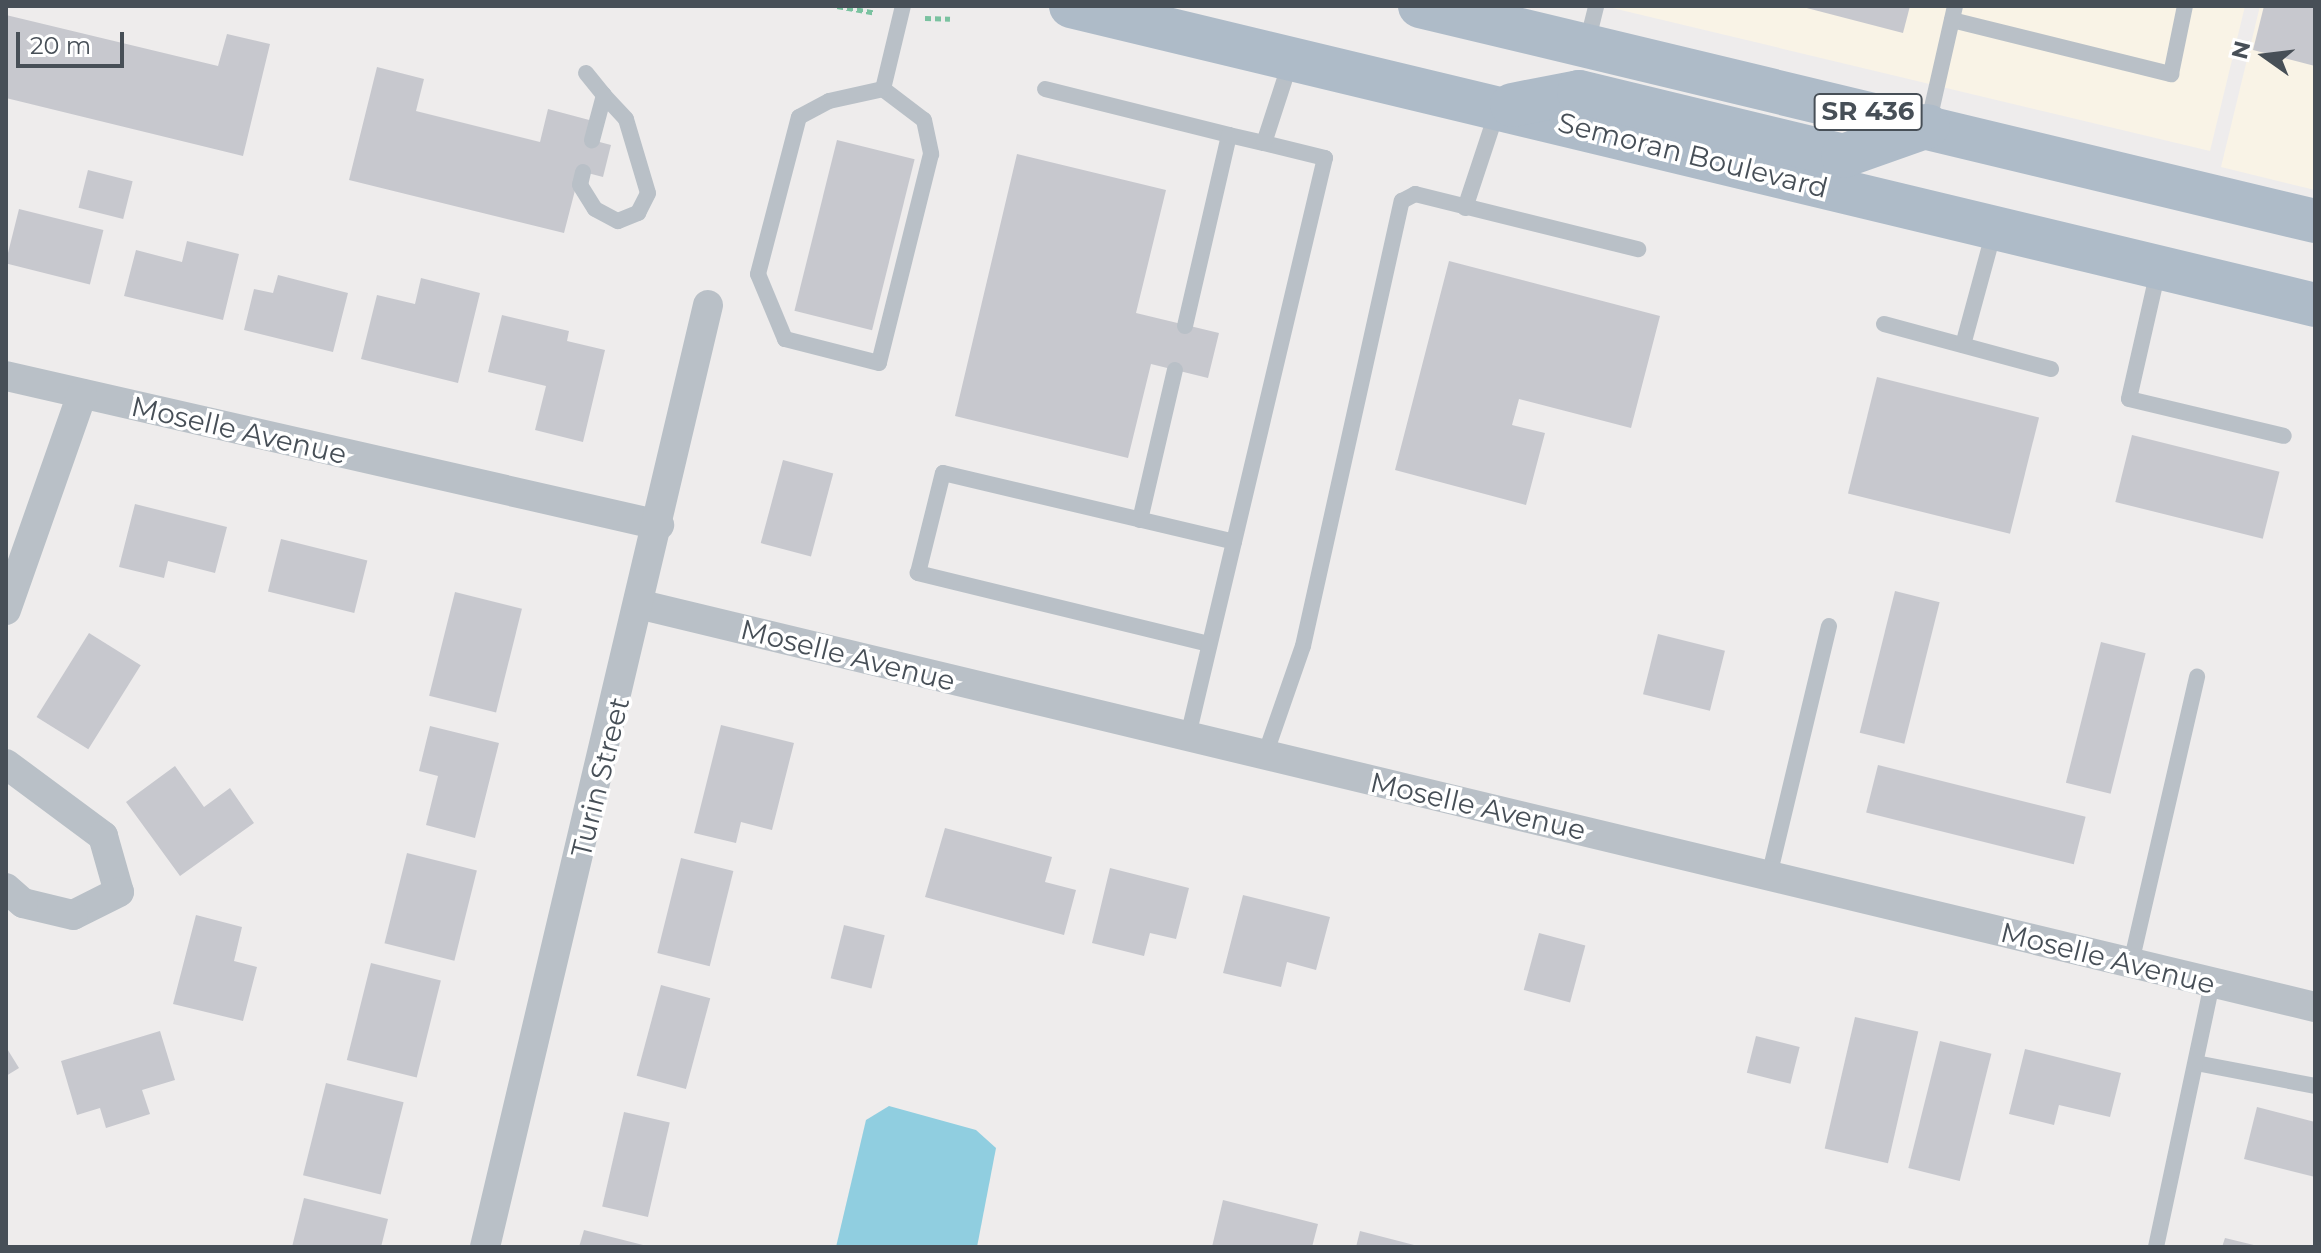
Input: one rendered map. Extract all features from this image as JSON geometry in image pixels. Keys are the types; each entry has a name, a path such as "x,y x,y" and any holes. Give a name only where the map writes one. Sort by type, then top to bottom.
{"main road":[{"name":"Semoran Boulevard","path":"1071,6 2315,305"},
{"name":"SR 436","path":"1420,6 1592,25 1928,126 2315,221"},
{"path":"1497,107 1579,92 1843,156 1928,126"}],"street":[{"name":"Turin Street","path":"485,1247 642,605 708,305"},
{"name":"Moselle Avenue","path":"6,376 659,525"},
{"path":"6,610 82,394"},
{"name":"Moselle Avenue","path":"642,605 2315,1007"},
{"path":"6,764 103,836 119,892 73,915 23,903 6,888"}],"lane":[{"path":"883,89 903,6"},
{"path":"1928,126 1954,13 2171,74 2185,6"},
{"path":"1264,143 1291,59"},
{"path":"583,172 580,185 595,209 618,221 638,213 648,193 626,119 586,73"},
{"path":"883,89 924,120 931,154 879,363 785,339 758,274 799,117 829,101 883,89"},
{"path":"1045,89 1325,158 1188,736"},
{"path":"592,140 604,95"},
{"path":"1465,208 1497,107"},
{"path":"1185,326 1229,135"},
{"path":"1265,755 1303,646 1402,201 1415,194 1638,249"},
{"path":"1963,345 1995,226"},
{"path":"2159,269 2129,399 2284,436"},
{"path":"1884,324 2051,369"},
{"path":"1140,520 1175,370"},
{"path":"1209,644 918,573 943,473 1234,542"},
{"path":"1769,876 1829,626"},
{"path":"2131,963 2197,676"},
{"path":"2156,1247 2212,983"},
{"path":"2196,1063 2315,1086"}],"shaded area":[{"path":"1604,6 2245,6 2210,151"},
{"path":"2260,6 2315,6 2315,190 2221,167"}],"water":[{"path":"889,1106 976,1130 996,1148 977,1247 836,1247 866,1120"}],"building":[{"path":"1799,6 1910,6 1903,33"},
{"path":"2264,6 2315,6 2315,66 2253,50"},
{"path":"6,15 218,66 227,34 270,44 243,156 6,98"},
{"path":"377,67 424,79 416,111 540,142 548,109 593,121 588,139 611,145 603,177 580,171 564,233 349,180"},
{"path":"837,140 915,159 872,330 794,311"},
{"path":"1017,154 1166,190 1136,313 1219,333 1208,378 1151,364 1128,458 955,416"},
{"path":"88,170 133,181 123,219 79,208"},
{"path":"19,209 103,230 90,284 6,263"},
{"path":"187,241 239,254 223,320 124,296 136,250 182,262"},
{"path":"1449,261 1660,316 1631,428 1519,399 1512,425 1545,433 1526,505 1395,470"},
{"path":"278,275 348,293 333,352 244,330 254,289 273,293"},
{"path":"421,278 480,293 458,383 361,359 377,295 415,304"},
{"path":"502,315 569,331 567,341 605,350 583,442 535,430 546,386 488,372"},
{"path":"1877,377 2039,417 2010,534 1848,493"},
{"path":"2132,435 2279,472 2263,539 2115,502"},
{"path":"783,460 833,473 811,557 761,543"},
{"path":"135,504 227,527 215,573 168,561 164,578 119,567"},
{"path":"281,539 367,561 354,613 268,591"},
{"path":"1895,591 1940,602 1904,744 1860,733"},
{"path":"455,592 522,609 496,713 429,696"},
{"path":"89,633 141,665 88,749 37,717"},
{"path":"1658,634 1725,651 1710,711 1643,694"},
{"path":"2101,642 2146,653 2111,794 2066,783"},
{"path":"721,725 794,743 772,830 741,822 736,843 694,833"},
{"path":"430,726 499,743 475,838 426,825 438,776 419,771"},
{"path":"1878,765 2086,817 2074,864 1866,813"},
{"path":"175,766 204,807 230,788 254,823 180,876 126,802"},
{"path":"945,828 1052,857 1045,882 1076,890 1064,935 925,897"},
{"path":"407,853 477,870 454,961 385,943"},
{"path":"681,858 733,871 710,966 657,953"},
{"path":"1110,868 1189,888 1176,939 1150,933 1144,956 1092,943"},
{"path":"1243,895 1330,917 1316,970 1287,962 1281,987 1223,973"},
{"path":"196,915 242,927 234,961 257,967 243,1021 173,1004"},
{"path":"844,925 885,935 871,989 831,978"},
{"path":"1539,933 1585,945 1570,1002 1524,990"},
{"path":"371,963 441,980 417,1077 347,1060"},
{"path":"661,985 710,998 686,1089 637,1076"},
{"path":"1855,1017 1918,1032 1888,1163 1825,1149"},
{"path":"160,1031 175,1080 142,1090 150,1114 106,1128 100,1108 77,1115 61,1061"},
{"path":"1756,1036 1800,1047 1790,1084 1747,1073"},
{"path":"1940,1041 1991,1054 1960,1181 1908,1168"},
{"path":"6,1047 19,1068 6,1076"},
{"path":"2025,1049 2121,1073 2110,1117 2059,1105 2054,1125 2009,1114"},
{"path":"326,1083 404,1102 381,1195 303,1175"},
{"path":"2257,1107 2315,1122 2315,1177 2244,1159"},
{"path":"624,1112 670,1123 648,1217 602,1207"},
{"path":"304,1198 388,1219 381,1247 292,1247"},
{"path":"1223,1200 1318,1224 1312,1247 1212,1247"},
{"path":"584,1230 647,1246 647,1247 579,1247"},
{"path":"1360,1231 1418,1246 1418,1247 1356,1247"},
{"path":"2225,1238 2258,1246 2258,1247 2222,1247"}]}
